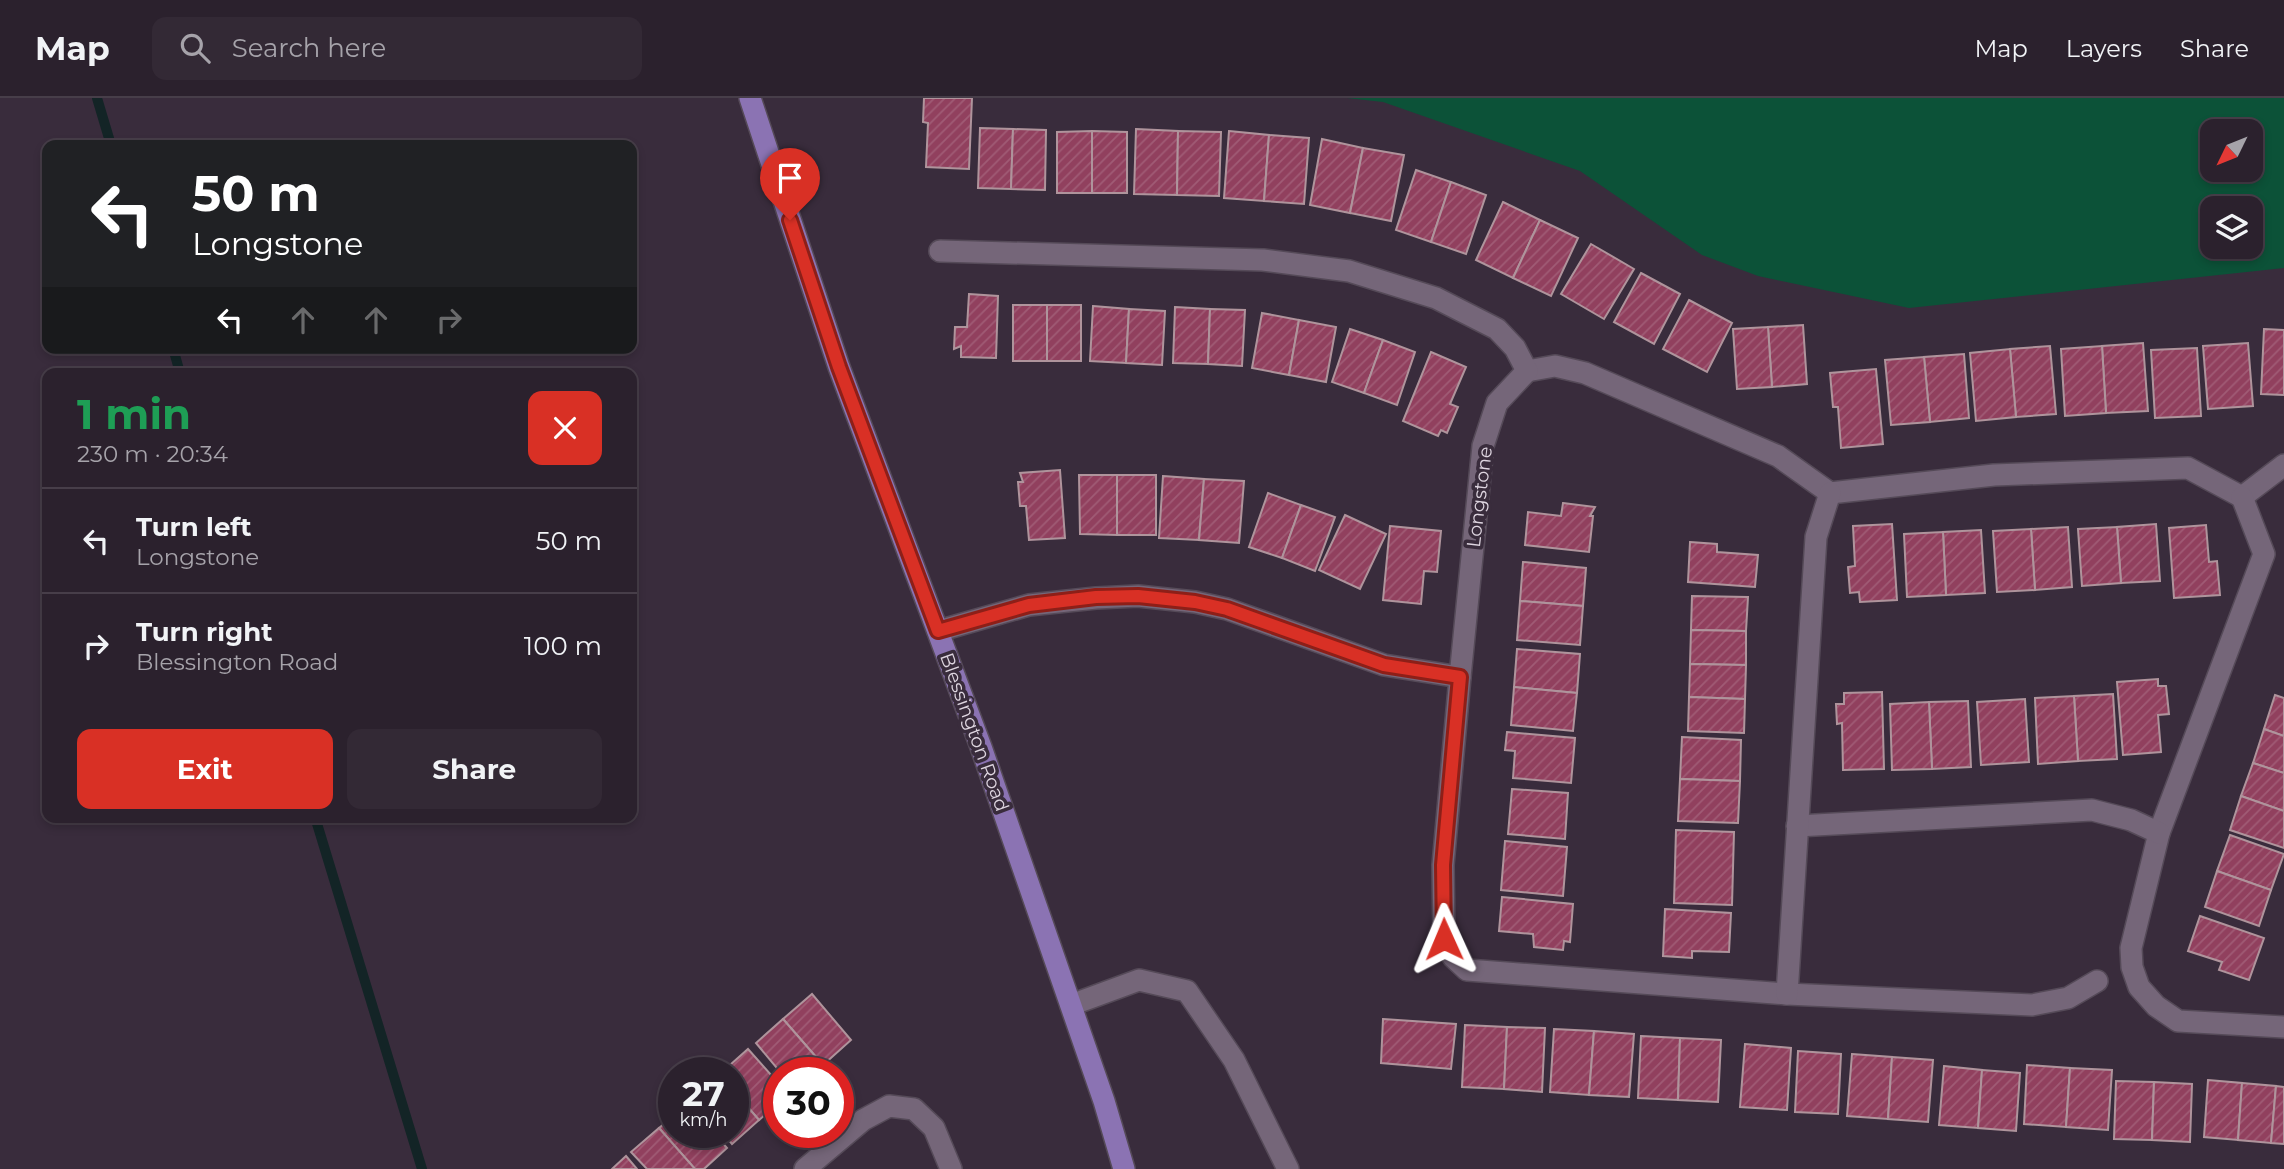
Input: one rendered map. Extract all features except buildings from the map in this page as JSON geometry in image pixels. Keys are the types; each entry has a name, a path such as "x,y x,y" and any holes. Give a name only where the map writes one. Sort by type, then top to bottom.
{"main road":[{"name":"Blessington Road","path":"750,98 839,367 981,747 1104,1101 1124,1169"}],"street":[{"path":"940,251 1264,260 1349,271 1436,298 1497,328 1515,348 1527,371 1555,366 1585,373 1779,456 1830,493 1993,475 2188,468 2242,497 2264,554 2159,833 2131,948 2132,967 2139,987 2156,1006 2178,1021 2284,1027"},
{"name":"Longstone","path":"1527,371 1497,403 1483,446 1443,865 1444,939 1453,957 1467,970 1787,994 2032,1005 2068,998 2097,981"},
{"path":"2242,497 2284,465"},
{"path":"1787,994 1816,537 1830,493"},
{"path":"938,631 1029,605 1096,597 1138,596 1195,602 1227,609 1384,665 1460,677"},
{"path":"1797,826 2092,810 2131,820 2159,833"},
{"path":"1071,1005 1139,980 1187,991 1234,1060 1288,1169"},
{"path":"805,1169 863,1120 889,1106 914,1109 934,1128 951,1169"}],"green space":[{"path":"1347,98 2284,98 2284,268 1909,308 1758,276 1702,255 1580,171 1383,102"}],"waterway":[{"path":"97,98 110,140"},
{"path":"175,354 179,368"},
{"path":"317,823 422,1169"}],"route":[{"path":"790,220 839,367 938,631 1029,605 1096,597 1138,596 1195,602 1227,609 1384,665 1460,677 1443,865 1444,939"}]}
